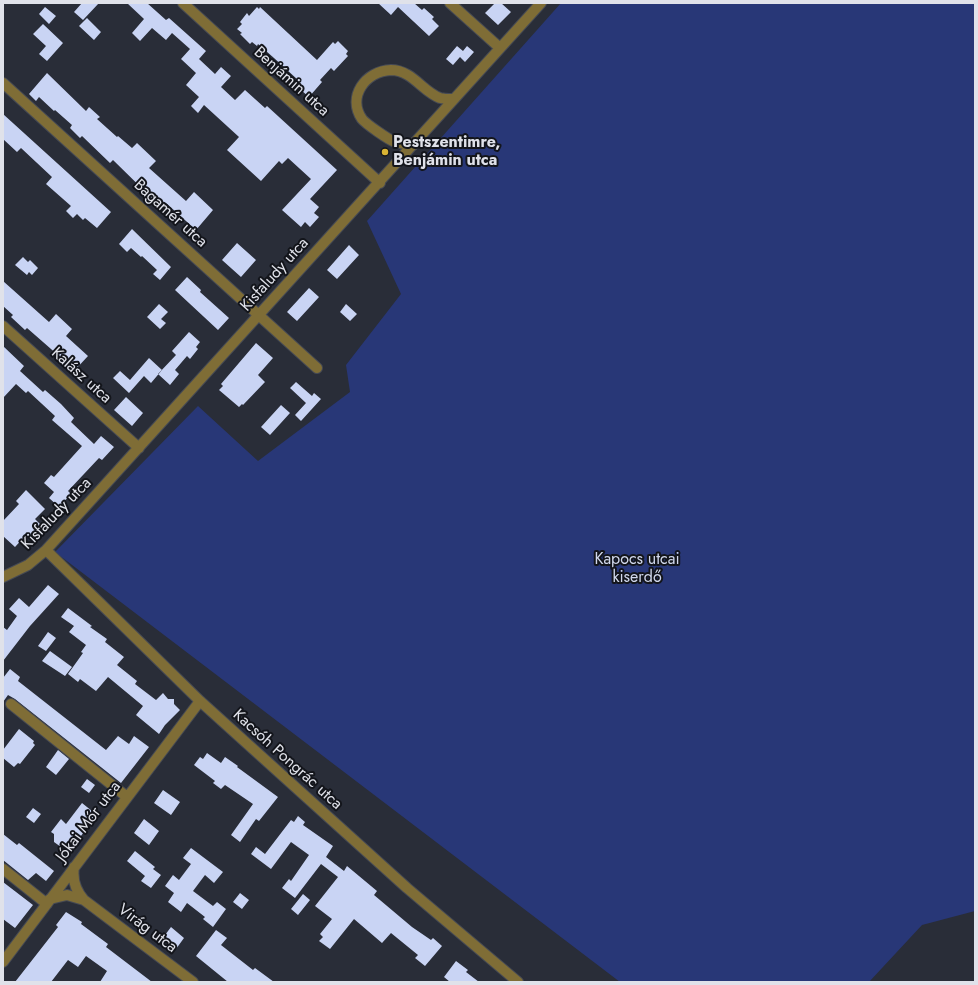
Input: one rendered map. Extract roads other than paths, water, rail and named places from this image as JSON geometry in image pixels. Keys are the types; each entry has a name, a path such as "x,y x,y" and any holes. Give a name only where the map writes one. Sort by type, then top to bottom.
{"street":[{"name":"Benjámin utca","path":"183,3 380,183"},
{"path":"450,3 500,48"},
{"name":"Kisfaludy utca","path":"3,577 28,565 46,550 380,183 453,99 541,3"},
{"path":"413,145 393,141 363,121 357,109 357,98 367,78 378,72 391,70 404,73 440,98 453,99"},
{"name":"Bagamér utca","path":"3,83 317,368"},
{"name":"Kalász utca","path":"3,326 139,448"},
{"name":"Kacsóh Pongrác utca","path":"46,550 200,701 407,888 518,982"},
{"name":"Jókai Mór utca","path":"3,962 200,701"},
{"path":"11,704 127,797"},
{"name":"Virág utca","path":"74,867 73,875 76,887 84,900"},
{"path":"3,869 49,901"},
{"name":"Virág utca","path":"49,901 67,895 84,900 193,982"}],"place":[{"name":"Pestszentimre, Benjámin utca","path":"385,152"}],"park label":[{"name":"Kapocs utcai kiserdő","path":"637,569"}]}
